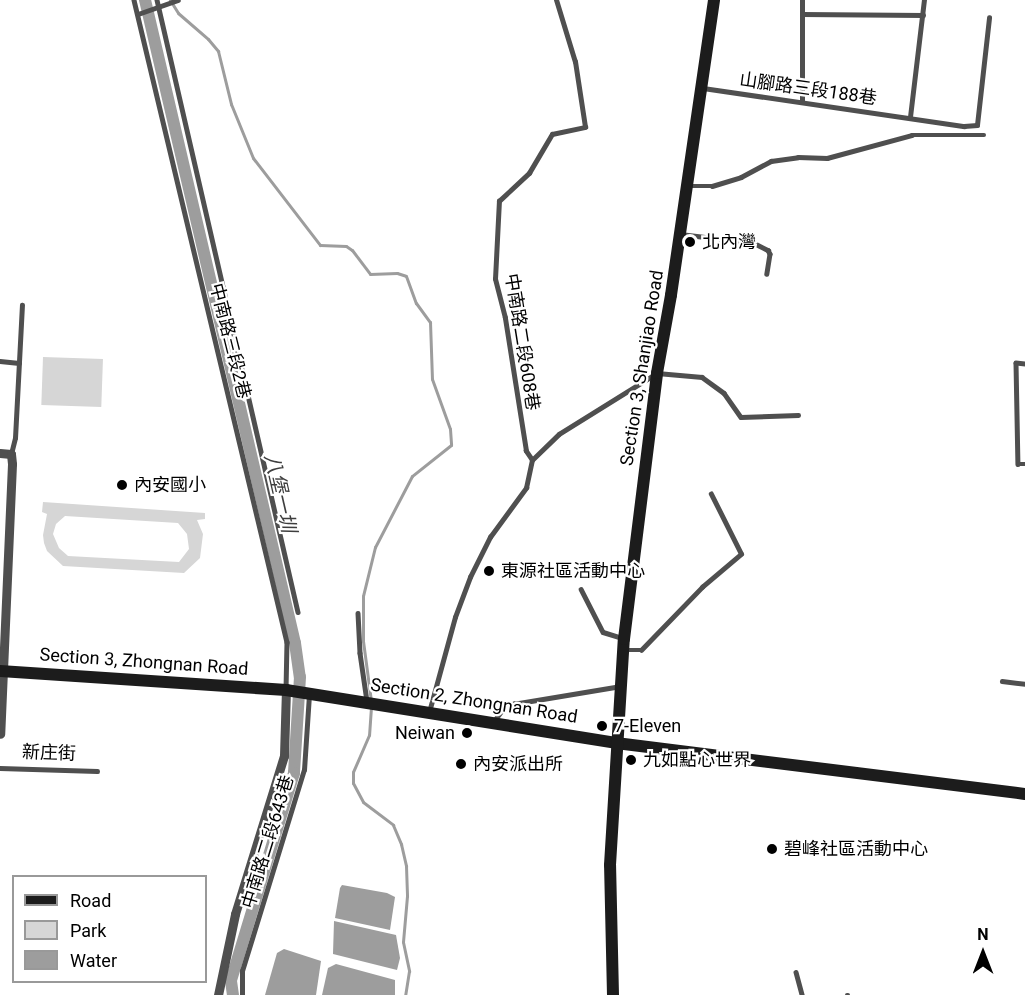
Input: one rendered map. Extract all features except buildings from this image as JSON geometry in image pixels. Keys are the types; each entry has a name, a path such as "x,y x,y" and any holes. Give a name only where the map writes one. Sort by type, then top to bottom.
{"main road":[{"name":"Section 3, Shanjiao Road","path":"613,995 610,865 624,644 657,373 681,234 714,0"},
{"name":"Section 3, Zhongnan Road","path":"1,671 286,690 309,694"},
{"name":"Section 2, Zhongnan Road","path":"309,694 367,701 616,743 1025,794"}],"street":[{"path":"0,453 10,454"},
{"name":"新庄街","path":"0,734 10,454"},
{"path":"218,994 235,914 284,756 286,690"}],"lane":[{"name":"中南路三段2巷","path":"134,0 287,642 286,690"},
{"path":"156,0 160,7 203,207 298,612"},
{"path":"138,14 178,0"},
{"name":"中南路二段608巷","path":"429,712 455,617 470,577 490,537 526,489 532,460 526,451 505,318 495,279 499,201 529,173 552,134 585,127 575,62 556,0"},
{"path":"802,0 802,102"},
{"path":"910,117 924,0"},
{"path":"802,14 923,15"},
{"name":"山腳路三段188巷","path":"703,88 964,126 977,125 989,18"},
{"path":"688,186 712,186 741,177 771,161 798,157 827,158 912,135 984,135"},
{"path":"681,234 754,243 768,250 770,254 767,274"},
{"path":"10,454 15,438 22,305"},
{"path":"0,361 19,363"},
{"path":"1025,364 1016,363 1018,464 1025,464"},
{"path":"532,460 559,434 657,373 702,377 724,393 741,417 798,415"},
{"path":"581,588 603,632 624,644 641,650 702,587 741,554 711,494"},
{"path":"358,613 360,653 367,701"},
{"path":"1002,681 1025,684"},
{"path":"493,722 502,710 513,704 621,686"},
{"name":"中南路二段643巷","path":"242,995 242,971 304,770 309,694"},
{"name":"新庄街","path":"0,768 97,771"},
{"path":"796,972 802,995"}],"green space":[{"path":"43,357 103,359 101,407 41,405"},
{"path":"43,502 205,513 205,519 197,520 203,534 200,558 184,573 63,566 47,551 43,535 47,514 42,512","holes":["65,516 178,523 187,534 189,549 179,562 68,556 59,548 53,534 56,524"]}],"water":[{"path":"342,885 387,893 395,897 390,930 335,918"},
{"path":"334,921 396,935 400,958 397,970 333,954"},
{"path":"284,949 321,961 316,995 265,995 277,953"},
{"path":"336,964 395,980 395,995 322,995 328,968"}],"waterway":[{"name":"八堡一圳","path":"145,0 295,643 300,677 294,773 231,981 233,995"},
{"path":"170,0 178,13 208,39 218,51 231,104 253,158 320,245 346,246 352,250 370,274 397,273 406,276 416,303 430,322 432,379 450,429 451,445 412,476 375,547 363,596 363,641 371,701"},
{"path":"371,707 369,735 353,772 353,783 363,802 393,825 401,844 406,866 407,896 403,942 409,971 405,995"}],"place":[{"name":"北內灣","path":"690,242"},
{"name":"內安國小","path":"122,485"},
{"name":"東源社區活動中心","path":"489,571"},
{"name":"7-Eleven","path":"602,726"},
{"name":"Neiwan","path":"467,733"},
{"name":"九如點心世界","path":"631,760"},
{"name":"內安派出所","path":"461,764"},
{"name":"碧峰社區活動中心","path":"772,849"}]}
